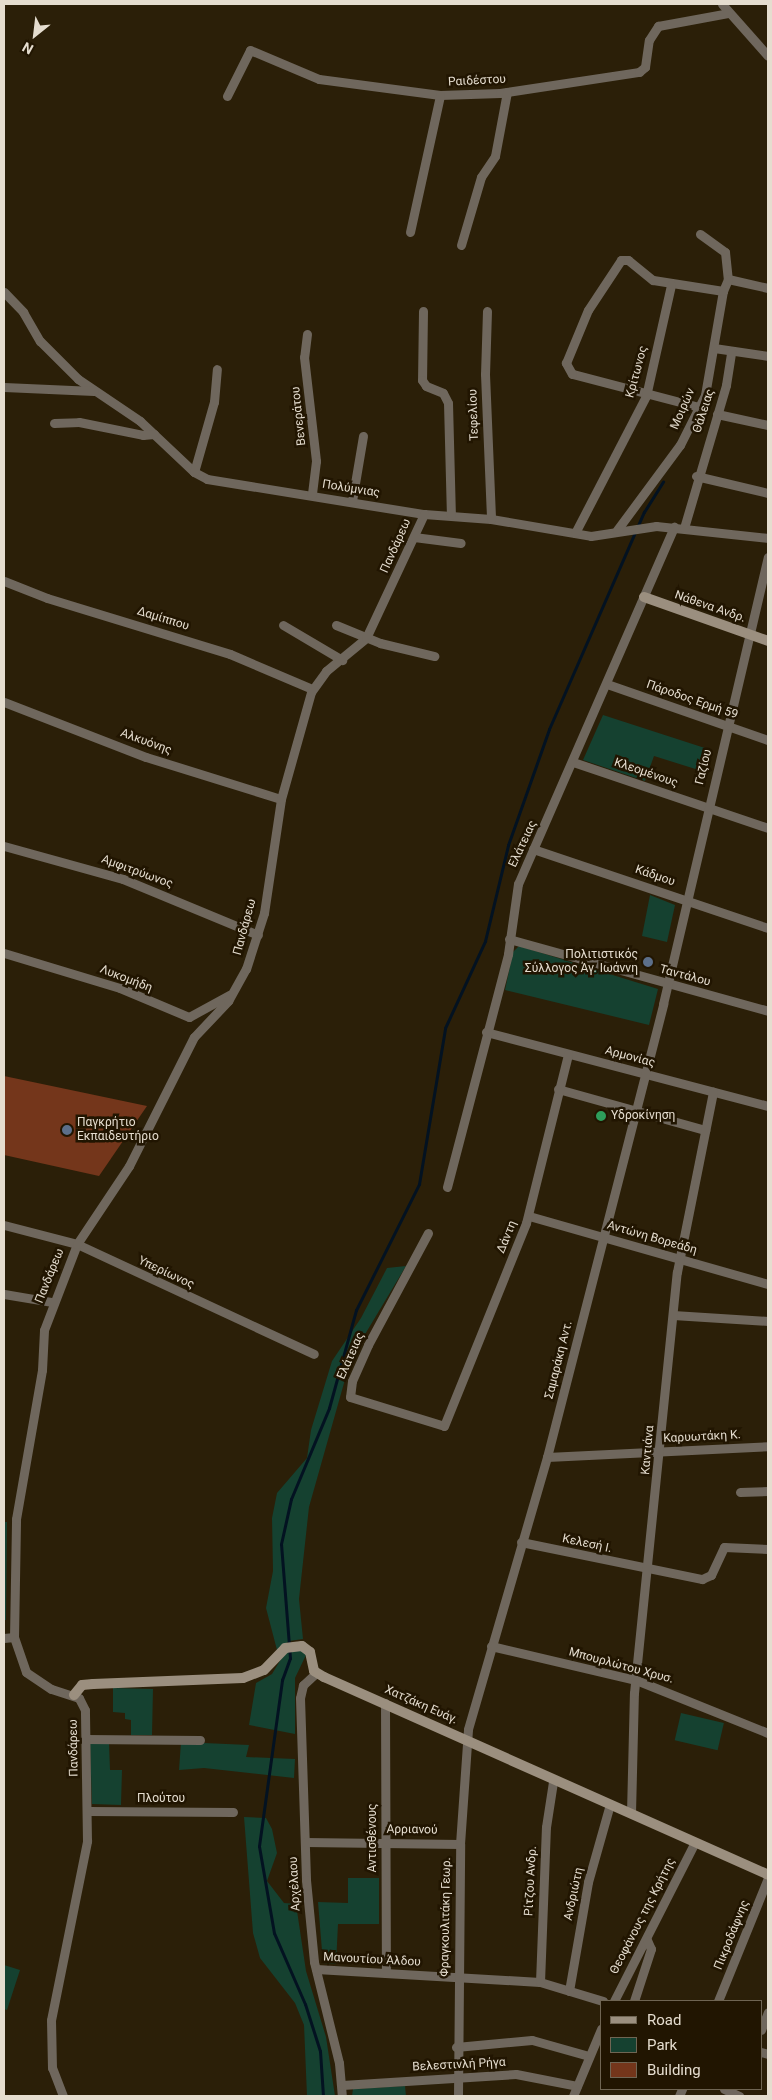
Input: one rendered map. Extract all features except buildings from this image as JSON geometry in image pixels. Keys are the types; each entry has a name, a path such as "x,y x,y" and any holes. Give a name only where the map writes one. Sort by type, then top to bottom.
{"street":[{"path":"722,4 768,56"},
{"name":"Ραιδέστου","path":"227,96 250,50 319,79 440,95 507,92 639,72 645,67 649,40 658,26 728,12"},
{"path":"461,245 481,177 495,156 507,92"},
{"path":"410,232 440,95"},
{"path":"700,234 725,252 728,279 768,288"},
{"path":"699,407 646,396 572,374 566,363 588,310 619,262 626,259 643,275 671,285 723,291"},
{"name":"Μοιρών","path":"617,530 670,461 699,407 714,348 723,291 728,279"},
{"name":"Κρίτωνος","path":"575,534 646,396 671,285"},
{"name":"Πολύμνιας","path":"4,292 23,312 40,341 94,390 154,434 194,472 212,480 424,514 491,518 575,534 595,536 617,530 674,527 768,538"},
{"path":"423,311 422,380 446,396 450,410 451,515"},
{"name":"Τεφελίου","path":"487,311 485,374 491,518"},
{"name":"Βενεράτου","path":"307,334 304,357 316,461 312,495"},
{"path":"714,348 768,356"},
{"name":"Θάλειας","path":"684,528 696,476 717,414 731,352"},
{"path":"194,472 214,402 217,369"},
{"path":"4,387 94,390"},
{"path":"717,414 768,425"},
{"path":"54,423 79,422 143,435 154,434"},
{"path":"352,501 363,436"},
{"path":"696,476 768,493"},
{"name":"Πανδάρεω","path":"63,2096 52,2068 52,2020 81,1883 88,1811 86,1710 74,1695 51,1689 26,1672 14,1637 16,1519 42,1370 44,1330 52,1302 77,1244 129,1166 194,1037 234,992 258,935 281,799 312,689 326,671 342,660 366,638 424,514"},
{"name":"Ελάτειας","path":"447,1187 509,939 516,891 674,527"},
{"path":"414,537 461,543"},
{"name":"Γαζίου","path":"666,984 747,634 768,557"},
{"name":"Δαμίππου","path":"4,581 47,598 230,654 312,689"},
{"name":"Νάθενα Ανδρ.","path":"644,597 768,642"},
{"path":"283,625 342,660"},
{"path":"336,625 366,638 434,656"},
{"name":"Πάροδος Ερμή 59","path":"607,684 768,740"},
{"name":"Αλκυόνης","path":"4,702 146,757 281,799"},
{"name":"Κλεομένους","path":"573,762 768,828"},
{"name":"Αμφιτρύωνος","path":"4,846 123,879 258,935"},
{"name":"Κάδμου","path":"534,849 768,928"},
{"name":"Ταντάλου","path":"509,939 768,1011"},
{"name":"Λυκομήδη","path":"4,953 120,988 189,1017 234,992"},
{"name":"Σαμαράκη Αντ.","path":"466,1739 491,1646 547,1457 636,1111 666,984"},
{"name":"Αρμονίας","path":"486,1032 768,1106"},
{"name":"Δάντη","path":"448,1423 529,1216 558,1089 568,1054"},
{"path":"558,1089 705,1130"},
{"name":"Καντιάνα","path":"631,1813 636,1680 649,1570 679,1259 714,1092"},
{"name":"Αντώνη Βορεάδη","path":"529,1216 768,1284"},
{"name":"Υπερίωνος","path":"4,1225 77,1244 314,1354"},
{"name":"Ελάτειας","path":"428,1233 365,1352 350,1397 444,1426 448,1423"},
{"path":"4,1294 52,1302"},
{"path":"673,1315 768,1321"},
{"name":"Καρυωτάκη Κ.","path":"547,1457 768,1446"},
{"path":"740,1492 768,1491"},
{"name":"Κελεσή Ι.","path":"521,1542 649,1570 705,1579 724,1547 768,1549"},
{"path":"4,1638 14,1637"},
{"path":"74,1695 82,1685 243,1678 264,1670 283,1650 293,1646 308,1650 316,1673"},
{"name":"Μπουρλώτου Χρυσ.","path":"491,1646 636,1680 768,1733"},
{"name":"Χατζάκη Ευάγ.","path":"316,1673 466,1739 554,1782 631,1813 768,1876"},
{"name":"Αρχέλαου","path":"316,1673 304,1685 300,1698 305,1842 316,1969 342,2085 342,2096"},
{"name":"Αντισθένους","path":"385,1703 386,1973"},
{"path":"86,1739 200,1740"},
{"name":"Φραγκουλιτάκη Γεωρ.","path":"458,2096 456,2047 460,1844 466,1739"},
{"name":"Ρίτζου Ανδρ.","path":"540,1982 546,1827 554,1782"},
{"name":"Ανδριώτη","path":"569,1991 588,1882 610,1804"},
{"name":"Πλούτου","path":"88,1811 233,1812"},
{"name":"Αρριανού","path":"305,1842 460,1844"},
{"name":"Θεοφάνους της Κρήτης","path":"615,2000 647,1940 695,1842"},
{"name":"Πικροδάφνης","path":"718,2000 768,1876"},
{"path":"634,2000 651,1949 647,1940"},
{"name":"Μανουτίου Άλδου","path":"316,1969 540,1982 600,2000"},
{"path":"762,2027 768,2012"},
{"path":"573,2096 600,2030"},
{"path":"456,2047 532,2040 588,2056"},
{"name":"Βελεστινλή Ρήγα","path":"342,2085 523,2075 577,2086"},
{"path":"726,2090 739,2096"}],"green space":[{"path":"603,715 711,750 705,772 654,756 645,781 583,760"},
{"path":"650,895 675,905 667,942 642,936"},
{"path":"519,946 658,989 649,1025 505,990 513,952"},
{"path":"406,1266 361,1341 346,1376 309,1507 299,1599 303,1639 289,1641 277,1650 266,1608 273,1571 272,1518 277,1493 307,1458 311,1430 332,1361 361,1318 387,1268"},
{"path":"4,1522 7,1522 6,1620 4,1620"},
{"path":"292,1649 299,1649 306,1655 295,1678 295,1734 249,1725 256,1683 272,1674 284,1654"},
{"path":"113,1688 153,1689 152,1735 131,1735 131,1720 125,1719 125,1713 113,1712"},
{"path":"681,1713 724,1723 718,1750 675,1740"},
{"path":"90,1742 109,1742 110,1770 122,1770 121,1805 92,1804"},
{"path":"181,1742 249,1745 246,1757 295,1759 294,1778 204,1768 179,1770"},
{"path":"244,1817 266,1818 272,1829 277,1853 267,1881 284,1903 296,1904 306,1971 326,2037 335,2096 307,2096 304,2025 295,2003 260,1958 253,1933"},
{"path":"348,1878 379,1878 379,1924 338,1924 336,1964 323,1963 318,1902 348,1903"},
{"path":"4,1965 20,1970 7,2010 4,2009"},
{"path":"405,2086 406,2096 352,2096 353,2089"}],"waterway":[{"path":"323,2096 320,2051 305,2004 274,1933 259,1846 282,1680 290,1658 281,1544 291,1499 329,1408 356,1310 419,1184 445,1028 485,941 508,845 549,729 644,512 663,481"}],"place":[{"name":"Πολιτιστικός Σύλλογος Άγ. Ιωάννη","path":"648,962"},
{"name":"Υδροκίνηση","path":"601,1116"},
{"name":"Παγκρήτιο Εκπαιδευτήριο","path":"67,1130"}]}
